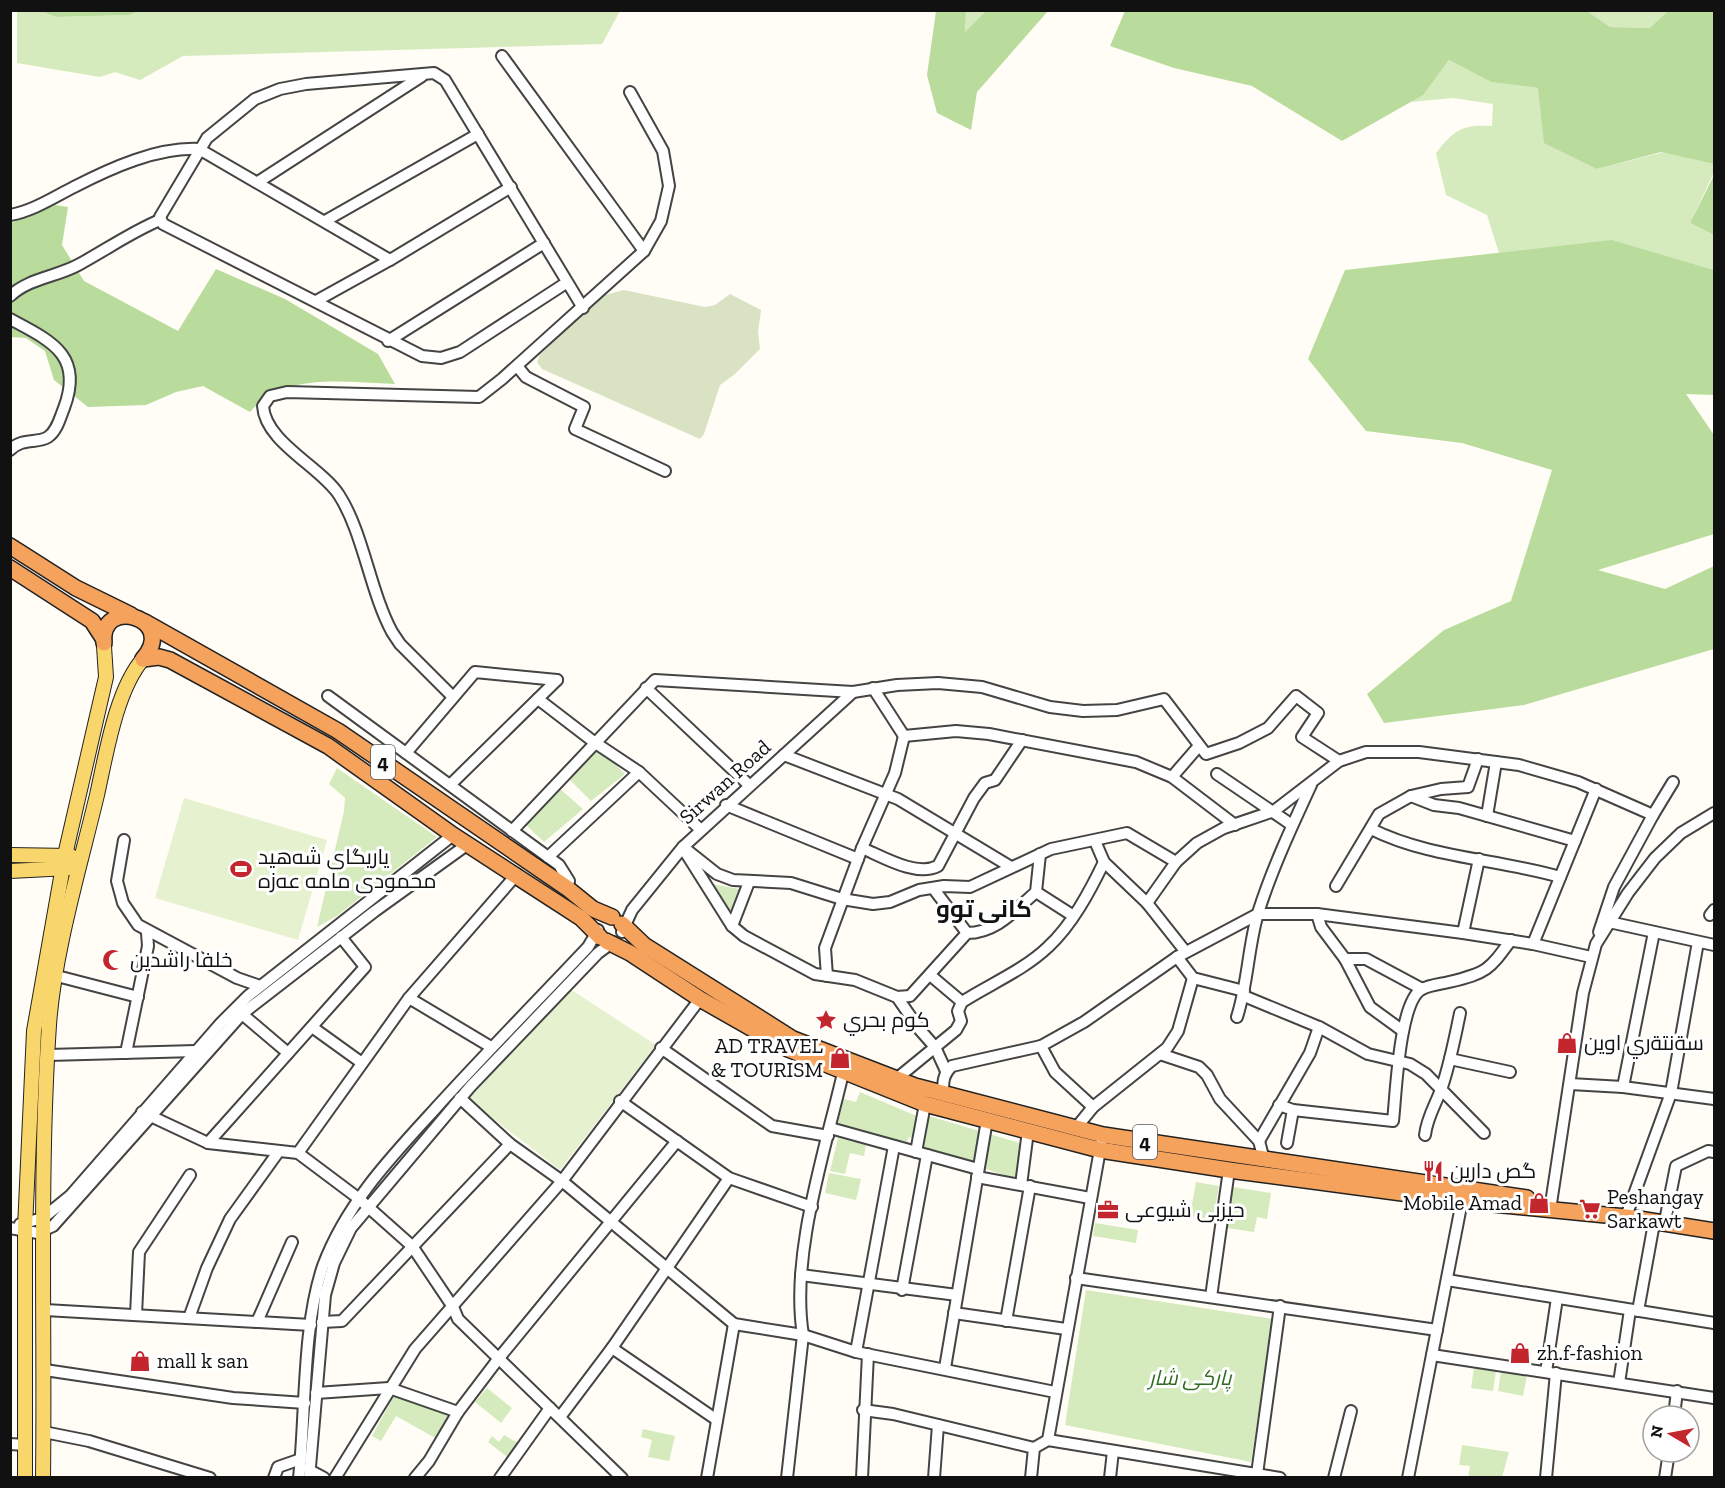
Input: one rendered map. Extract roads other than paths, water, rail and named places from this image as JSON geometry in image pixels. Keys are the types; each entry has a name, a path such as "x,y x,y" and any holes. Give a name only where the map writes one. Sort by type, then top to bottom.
{"highway":[{"path":"10,546 76,588 145,622 150,629 152,645 143,659"},
{"path":"10,568 92,621 104,642"},
{"path":"104,642 109,624 116,618 130,615"},
{"name":"4","path":"145,622 338,731 567,888 593,909 611,931 700,999 788,1049 843,1073 925,1104 1028,1131 1101,1142 1264,1160 1551,1206 1660,1219 1714,1222"},
{"name":"4","path":"143,659 159,657 170,660 328,746 453,835 517,874 589,923 644,945 794,1039 895,1080 1076,1128 1101,1142 1229,1170 1462,1201 1628,1211 1714,1231"}],"main road":[{"path":"25,1478 25,1227 34,1031 64,862 106,677 104,642"},
{"path":"43,1478 45,1310 43,1225 49,1024 81,862 113,728 132,674 143,659"},
{"path":"10,855 81,862"},
{"path":"10,871 64,862"}],"street":[{"path":"502,56 644,252"},
{"path":"567,283 454,355 428,358 388,341 316,301 164,224 160,220 160,214 199,149 243,106 280,89 306,84 425,74 438,75 446,80 583,308"},
{"path":"258,182 425,74"},
{"path":"453,697 400,644 392,632 339,495 277,435 265,416 263,406 270,396 287,392 479,397 517,366 644,252 661,221 669,186 663,151 630,93"},
{"path":"325,221 478,134"},
{"path":"10,215 26,211 98,174 125,164 186,148 199,149 390,260"},
{"path":"316,301 390,260 511,187"},
{"path":"10,296 35,280 77,266 113,242 160,220"},
{"path":"388,341 544,243"},
{"path":"10,319 56,346 69,364 69,395 57,427 48,438 17,444 10,450"},
{"path":"517,366 526,377 584,408 575,429 664,471"},
{"path":"406,753 475,672 557,680 450,786"},
{"path":"512,831 655,680 853,692 897,684 938,683 982,687 1050,707 1083,711 1117,710 1164,699 1198,747 1206,754 1239,743 1268,728 1296,696 1318,713 1302,737 1339,761"},
{"path":"646,688 749,785"},
{"path":"827,976 825,948 860,854 895,773 904,736 873,688"},
{"name":"Sirwan Road","path":"611,931 632,910 683,847 726,805 853,692"},
{"path":"328,696 559,865 567,875 567,888"},
{"path":"538,699 594,742 639,772 701,830"},
{"path":"904,736 956,731 1102,754 1144,765 1172,777 1235,825"},
{"path":"726,805 860,854 930,870 938,866 974,798 985,783 995,780 1022,740"},
{"path":"1172,777 1198,747"},
{"path":"1147,903 1176,862 1213,833 1274,811 1339,761 1378,751 1478,759 1554,774 1596,789 1653,815"},
{"path":"784,755 898,799 1011,867"},
{"path":"1336,885 1379,814 1411,796 1441,789 1468,787 1478,759"},
{"path":"1487,816 1496,762"},
{"path":"548,857 639,772"},
{"path":"1217,774 1292,825"},
{"path":"1236,1017 1244,993 1258,914 1292,825 1312,782"},
{"path":"1551,1206 1583,993 1591,957 1606,906 1653,815 1673,782"},
{"path":"1533,944 1596,789"},
{"path":"1411,796 1434,805 1459,808 1575,842"},
{"path":"1596,944 1641,875 1661,852 1681,833 1714,813"},
{"path":"1371,829 1395,841 1479,859 1520,865 1560,876"},
{"path":"683,847 717,874 749,882 791,883 842,899 873,904 890,902 933,888 970,887 1040,854 1127,833 1176,862"},
{"path":"10,1228 53,1226 77,1202 196,1051 220,1024 260,986 453,835"},
{"path":"124,840 117,881 123,903 138,925 147,933 260,986"},
{"path":"1076,1128 1093,1107 1160,1054 1178,1031 1193,978 1181,954 1147,903 1104,862 1095,840"},
{"path":"148,1114 242,1014 341,937 468,844"},
{"path":"683,847 703,884 732,926 744,936 815,974 855,980 897,997 910,996 966,933 984,933 1002,922 1036,892 1040,854"},
{"path":"1463,933 1479,859"},
{"path":"895,1080 956,1030 961,1021 958,1011 962,1002 1048,947 1072,915 1104,862"},
{"path":"298,1153 409,998 517,874"},
{"path":"732,926 749,882"},
{"path":"933,888 966,933"},
{"path":"1036,892 1072,915"},
{"path":"946,1071 952,1066 1041,1046 1084,1022 1181,954 1258,914 1317,914 1511,940 1591,957"},
{"path":"1317,914 1321,927 1344,959 1370,1007 1403,1031"},
{"path":"1609,922 1714,945"},
{"path":"324,1478 309,1474 316,1393 316,1323 313,1305 323,1267 339,1228 358,1198 491,1047 588,947 611,931"},
{"path":"299,1478 305,1403 316,1323 334,1263 351,1228 460,1098 611,931"},
{"path":"1623,1087 1654,932"},
{"path":"126,1053 148,946 147,933"},
{"path":"208,1143 365,967 341,937"},
{"path":"1279,1105 1293,1110 1393,1121 1403,1031 1413,998 1422,989 1490,969 1511,940"},
{"path":"1628,1211 1671,1093 1698,942"},
{"path":"1344,959 1366,959 1422,989"},
{"path":"930,975 962,1002"},
{"path":"57,976 138,997"},
{"path":"1193,978 1244,993 1368,1054 1401,1061 1426,1074 1484,1133"},
{"path":"897,997 935,1047 946,1071 943,1093"},
{"path":"409,998 491,1047"},
{"path":"335,1478 415,1349 562,1181 620,1101 700,999"},
{"path":"242,1014 288,1053"},
{"path":"1425,1135 1431,1107 1441,1090 1450,1059 1460,1014"},
{"path":"312,1027 362,1063"},
{"path":"1259,1141 1310,1053 1319,1028"},
{"path":"1041,1046 1055,1072 1093,1107"},
{"path":"661,1048 772,1126 829,1132 894,1146 978,1173 1090,1198"},
{"path":"48,1055 196,1051"},
{"path":"1160,1054 1199,1067 1207,1075 1220,1099 1259,1141 1264,1160"},
{"path":"1450,1059 1510,1072"},
{"path":"787,1478 804,1335 800,1316 801,1275 812,1207 843,1073"},
{"path":"1570,1084 1623,1087 1714,1099"},
{"path":"460,1098 510,1144 562,1181 734,1324 804,1335 862,1353 1055,1392"},
{"path":"620,1101 729,1178 812,1207"},
{"path":"916,1152 925,1104"},
{"path":"1287,1143 1293,1110"},
{"path":"148,1114 208,1143 298,1153 358,1198 412,1246 453,1307 458,1320 619,1476"},
{"path":"945,1368 987,1120"},
{"path":"1006,1321 1026,1185 1028,1131"},
{"path":"415,1478 429,1461 458,1412 499,1358 677,1141"},
{"path":"1048,1440 1101,1142"},
{"path":"45,1310 257,1322 342,1321 510,1144"},
{"path":"862,1478 862,1353 869,1282 894,1146"},
{"path":"189,1318 207,1268 230,1219 279,1151"},
{"path":"1619,1383 1634,1311 1676,1166 1708,1151 1714,1152"},
{"path":"902,1290 927,1155"},
{"path":"1211,1297 1229,1170"},
{"path":"136,1315 139,1252 190,1174"},
{"path":"560,1417 612,1348 729,1178"},
{"path":"1408,1478 1462,1201"},
{"path":"257,1322 292,1242"},
{"path":"801,1275 869,1282 902,1290 957,1295"},
{"path":"1076,1278 1437,1330"},
{"path":"1446,1280 1714,1323"},
{"path":"1546,1478 1557,1298"},
{"path":"1257,1474 1281,1306"},
{"path":"954,1313 1066,1329"},
{"path":"707,1478 734,1324"},
{"path":"612,1348 717,1420"},
{"path":"1432,1355 1714,1398"},
{"path":"45,1370 233,1398 305,1403"},
{"path":"316,1393 389,1388 458,1412"},
{"path":"1675,1404 1677,1391"},
{"path":"500,1478 550,1408"},
{"path":"863,1410 1035,1448 1048,1440 1239,1474 1280,1478"},
{"path":"1334,1478 1351,1411"},
{"path":"934,1478 938,1425"},
{"path":"44,1432 89,1441 210,1478"},
{"path":"10,1444 25,1445"},
{"path":"1031,1478 1035,1448"},
{"path":"1110,1478 1113,1451"},
{"path":"274,1478 278,1467 301,1459"}],"place":[{"name":"یاریگاى شه‌هید محمودى مامه‌ عه‌زه","path":"241,869"},
{"name":"خلفا راشدين","path":"113,960"},
{"name":"کوم بحري","path":"826,1020"},
{"name":"سةنتةري اوين","path":"1567,1043"},
{"name":"AD TRAVEL & TOURISM","path":"840,1058"},
{"name":"گص دارین","path":"1433,1171"},
{"name":"Mobile Amad","path":"1539,1203"},
{"name":"Peshangay Sarkawt","path":"1590,1209"},
{"name":"حیزبی شیوعی","path":"1108,1210"},
{"name":"zh.f-fashion","path":"1520,1353"},
{"name":"mall k san","path":"140,1361"}],"district":[{"name":"کانی توو","path":"984,909"}],"park label":[{"name":"پاركى شار","path":"1190,1378"}]}
